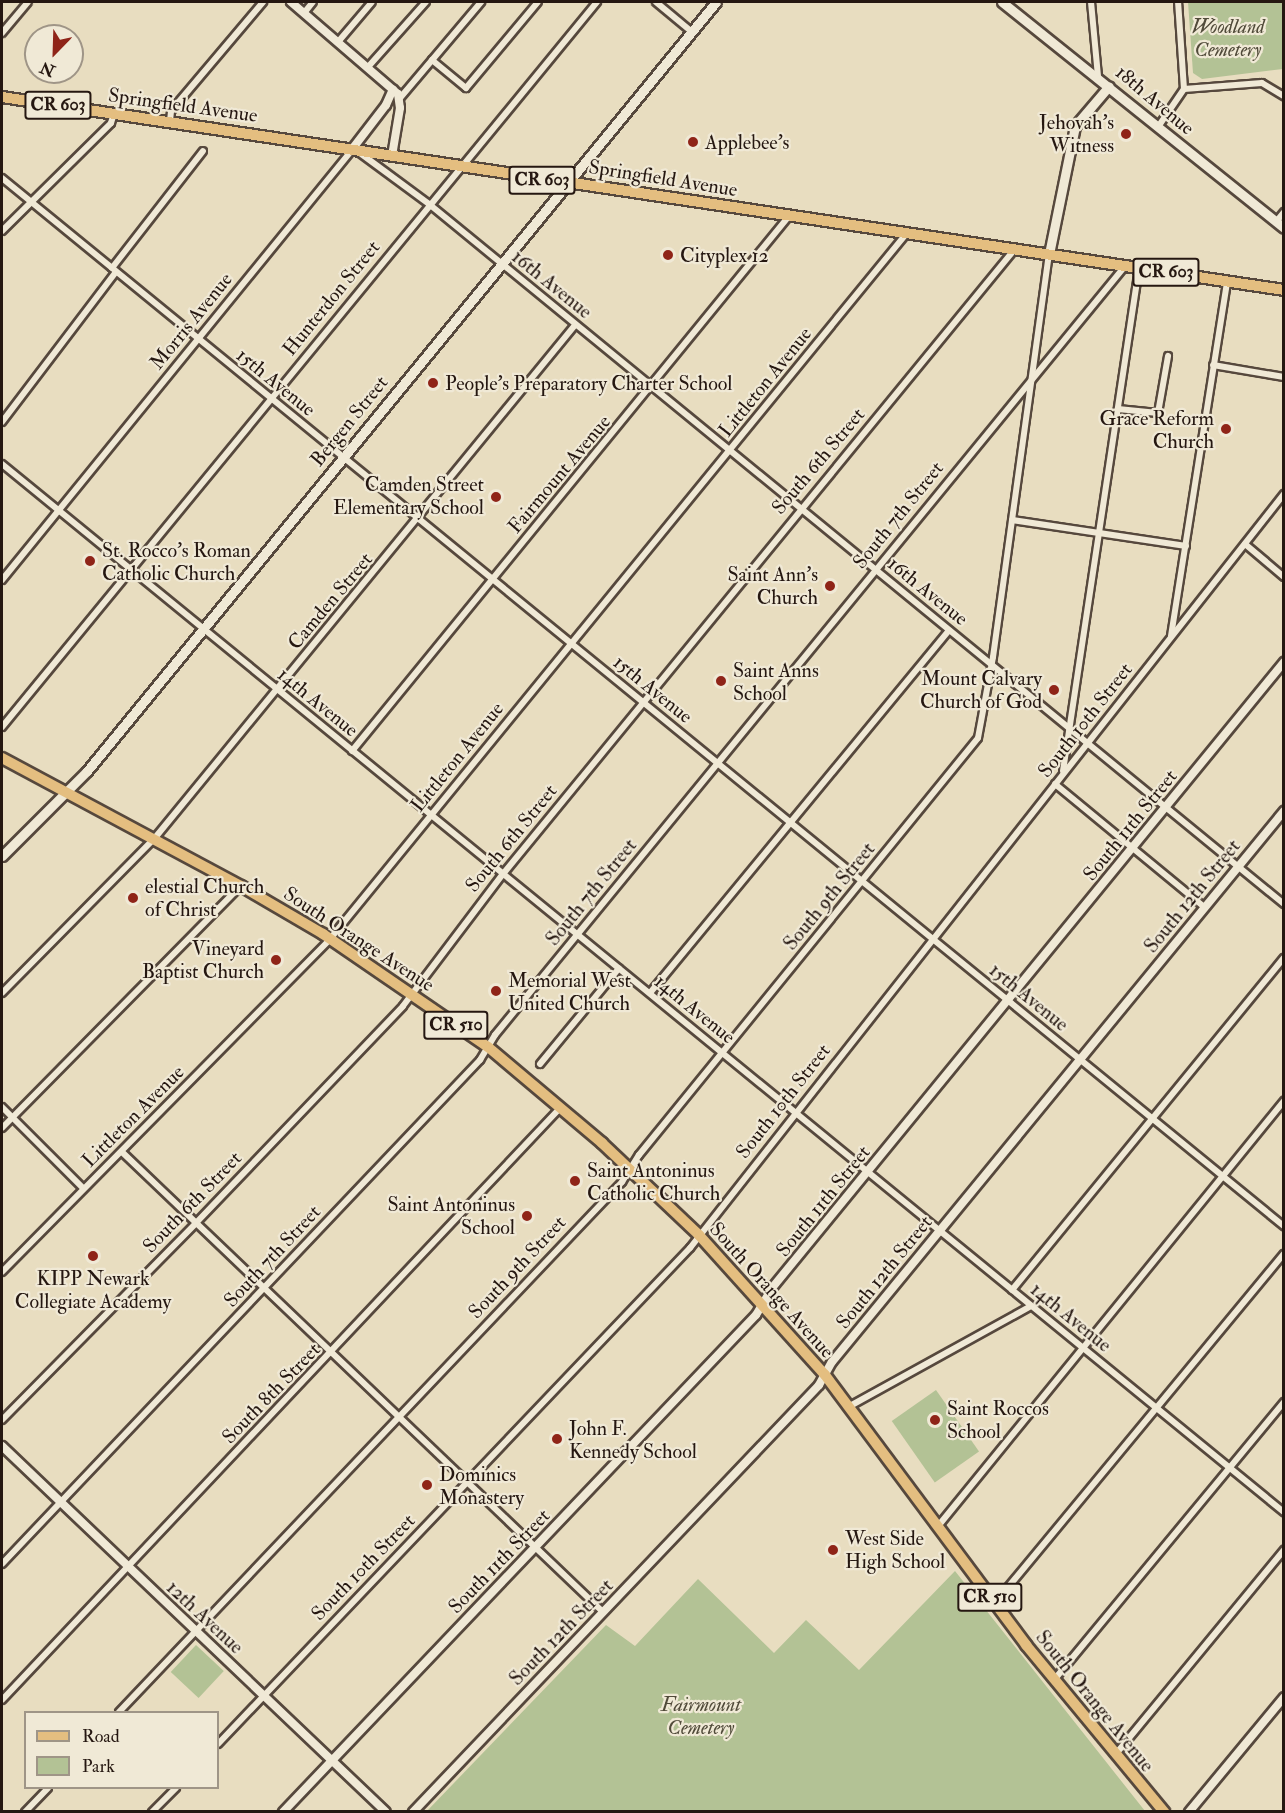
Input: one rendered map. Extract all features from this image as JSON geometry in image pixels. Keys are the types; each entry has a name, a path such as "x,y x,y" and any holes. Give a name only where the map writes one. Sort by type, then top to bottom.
{"main road":[{"name":"Bergen Street","path":"2,856 66,793 204,630 716,2"},
{"name":"18th Avenue","path":"1006,3 1280,225"},
{"path":"1049,254 1075,126 1109,86"},
{"name":"Springfield Avenue","path":"2,97 353,148 392,156 1284,290"},
{"name":"South Orange Avenue","path":"2,758 241,886 330,939 488,1047 562,1107 631,1169 764,1303 825,1375 1054,1680 1114,1755 1164,1812"}],"street":[{"path":"2,33 28,2"},
{"path":"170,121 171,111 263,2"},
{"path":"291,2 393,89 400,98"},
{"path":"304,12 314,2"},
{"path":"338,42 372,2"},
{"path":"368,68 426,2"},
{"path":"392,156 400,98 482,2"},
{"path":"432,60 466,88 538,2"},
{"name":"Hunterdon Street","path":"2,727 460,166 597,2"},
{"path":"656,2 692,32"},
{"path":"1091,2 1098,76"},
{"path":"1158,127 1184,89 1178,2"},
{"path":"1184,89 1262,83 1284,96"},
{"name":"Morris Avenue","path":"2,580 353,148 386,105 393,89"},
{"path":"2,231 111,123 114,113"},
{"name":"16th Avenue","path":"353,148 429,204 1284,904"},
{"path":"2,422 203,151"},
{"name":"15th Avenue","path":"2,178 1284,1226"},
{"path":"1280,225 1284,212"},
{"name":"Fairmount Avenue","path":"352,751 652,387 789,216"},
{"name":"Littleton Avenue","path":"2,1272 330,939 906,234"},
{"name":"South 6th Street","path":"2,1420 195,1224 412,993 503,874 800,508 1015,249"},
{"name":"South 9th Street","path":"121,1711 400,1418 631,1169 722,1052 978,738 991,665 1049,254"},
{"name":"South 7th Street","path":"2,1564 480,1060 578,934 1125,266"},
{"path":"1062,775 1071,730 1139,268"},
{"path":"1171,637 1227,281"},
{"name":"Camden Street","path":"2,993 154,839 419,520 575,325"},
{"path":"1118,409 1158,413 1168,356"},
{"path":"1213,365 1284,377"},
{"name":"14th Avenue","path":"2,464 1284,1512"},
{"name":"South 10th Street","path":"219,1743 699,1235 1284,494"},
{"path":"1012,520 1186,546"},
{"path":"1245,544 1284,577"},
{"path":"650,993 949,630"},
{"name":"South 11th Street","path":"283,1812 764,1303 1284,662"},
{"path":"1055,784 1204,907"},
{"name":"South 12th Street","path":"413,1812 825,1375 939,1230 1284,811"},
{"path":"2,1128 241,886"},
{"path":"1012,1290 1284,958"},
{"path":"540,1064 619,968"},
{"path":"939,1525 1085,1350 1221,1175 1284,1101"},
{"path":"2,1107 83,1188"},
{"name":"South 8th Street","path":"2,1700 562,1107"},
{"path":"122,1152 603,1612"},
{"path":"995,1603 1284,1254"},
{"path":"850,1406 1031,1306"},
{"path":"1054,1680 1284,1402"},
{"name":"12th Avenue","path":"2,1446 386,1812"},
{"path":"1114,1755 1284,1550"},
{"path":"1189,1812 1284,1697"},
{"path":"25,1812 47,1789"},
{"path":"153,1812 175,1789"}],"green space":[{"name":"Woodland Cemetery","path":"1188,2 1283,2 1283,69 1202,79 1193,73"},
{"path":"936,1390 979,1451 935,1482 892,1421"},
{"name":"Fairmount Cemetery","path":"955,1571 1145,1811 427,1811 606,1625 635,1646 698,1579 774,1653 806,1620 859,1670"},
{"path":"196,1645 224,1671 199,1698 171,1672"}],"place":[{"name":"Jehovah's Witness","path":"1126,134"},
{"name":"Applebee's","path":"693,142"},
{"name":"Cityplex 12","path":"668,255"},
{"name":"People's Preparatory Charter School","path":"433,383"},
{"name":"Grace Reform Church","path":"1226,429"},
{"name":"Camden Street Elementary School","path":"496,497"},
{"name":"St. Rocco's Roman Catholic Church","path":"90,561"},
{"name":"Saint Ann's Church","path":"830,586"},
{"name":"Saint Anns School","path":"721,681"},
{"name":"Mount Calvary Church of God","path":"1054,690"},
{"name":"elestial Church of Christ","path":"133,898"},
{"name":"Vineyard Baptist Church","path":"276,960"},
{"name":"Memorial West United Church","path":"496,991"},
{"name":"Saint Antoninus Catholic Church","path":"575,1181"},
{"name":"Saint Antoninus School","path":"527,1216"},
{"name":"KIPP Newark Collegiate Academy","path":"93,1256"},
{"name":"Saint Roccos School","path":"935,1420"},
{"name":"John F. Kennedy School","path":"557,1439"},
{"name":"Dominics Monastery","path":"427,1485"},
{"name":"West Side High School","path":"833,1550"}]}
